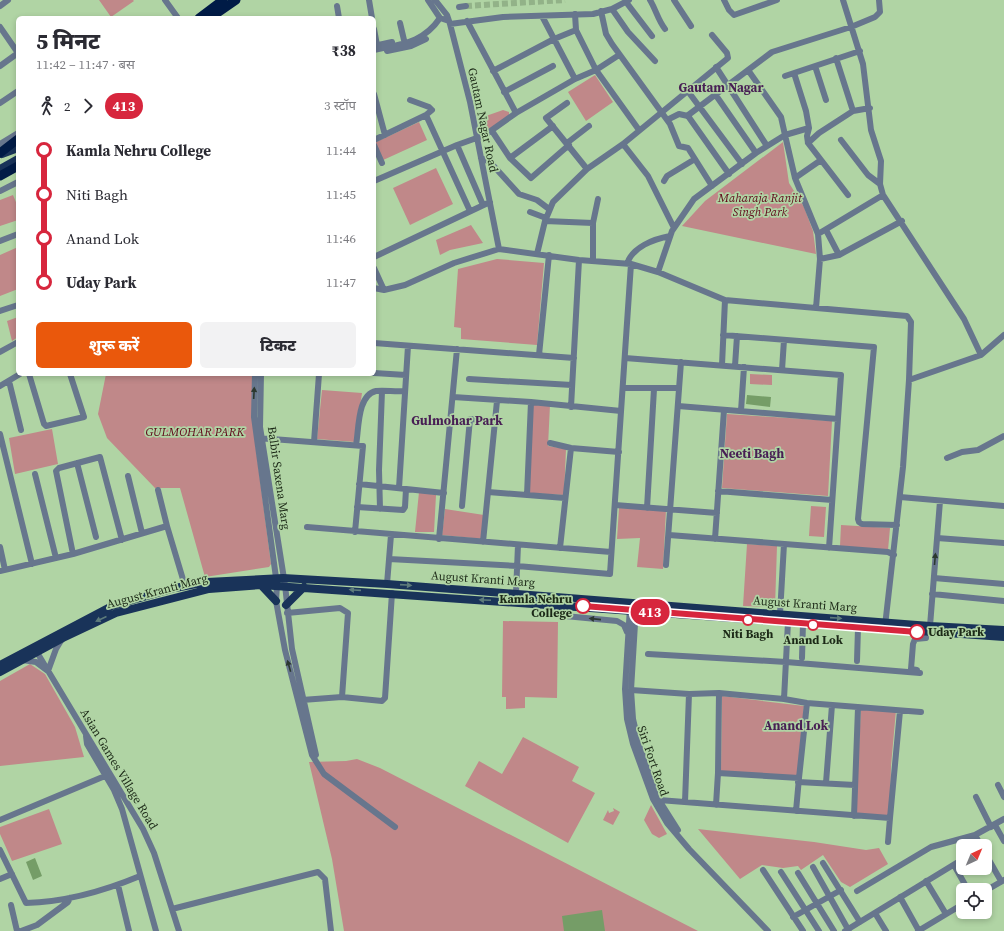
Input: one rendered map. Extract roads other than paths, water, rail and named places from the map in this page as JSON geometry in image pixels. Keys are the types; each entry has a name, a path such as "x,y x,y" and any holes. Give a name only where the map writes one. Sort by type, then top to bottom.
{"highway":[{"path":"202,16 223,0"},
{"path":"213,16 236,0"},
{"path":"0,153 16,141"},
{"path":"0,176 16,167"}],"main road":[{"path":"0,156 16,149"},
{"path":"0,169 16,160"},
{"name":"August Kranti Marg","path":"0,665 63,638 99,620 128,609 209,589 280,581 304,587 546,604 780,614 885,625 926,633 1004,637"},
{"name":"August Kranti Marg","path":"0,672 22,660 35,649 112,606 185,586 206,582 280,581 387,584 516,594 804,624 858,628 885,625 915,638 926,633 1004,630"},
{"path":"261,584 276,601"},
{"path":"287,609 304,587"}],"street":[{"path":"0,6 8,0"},
{"path":"164,0 176,16"},
{"path":"369,0 372,16"},
{"path":"428,0 437,18 450,23 503,17 601,12 612,9 627,1 652,36"},
{"name":"Gautam Nagar Road","path":"435,0 450,23 477,138 499,249"},
{"path":"650,0 658,12 659,20 665,29"},
{"path":"674,0 691,26"},
{"path":"724,0 729,10 734,15 778,0"},
{"path":"843,0 863,64 870,108 871,130 881,161 880,184 884,195 964,318 981,354"},
{"path":"687,116 772,52 851,27 875,17 880,12 879,0"},
{"path":"337,6 339,16"},
{"path":"612,9 628,32 655,60"},
{"path":"601,12 606,34 619,55 667,120 679,146 688,148 712,186"},
{"path":"575,14 576,30 596,70 639,130"},
{"path":"542,16 575,79"},
{"path":"376,47 404,40 423,32 437,18"},
{"path":"376,47 413,41 425,35 437,18"},
{"path":"376,54 418,44 432,32 437,18"},
{"path":"467,21 516,113"},
{"path":"400,22 404,40"},
{"path":"0,27 16,50"},
{"path":"493,71 554,39 576,30"},
{"path":"537,254 545,220 553,202 587,169 623,144 728,56 712,35"},
{"path":"785,76 860,51"},
{"path":"0,66 16,54"},
{"path":"376,179 492,131 516,113 575,79 596,70 619,55"},
{"path":"836,58 853,111"},
{"path":"504,92 553,66"},
{"path":"815,66 826,100"},
{"path":"716,67 767,146"},
{"path":"748,70 782,117 795,178 818,234 820,259 816,308"},
{"path":"794,73 806,111 809,128 807,136 808,143 848,195"},
{"path":"686,90 742,164"},
{"path":"0,103 16,92"},
{"path":"715,94 756,153"},
{"path":"376,139 426,115 431,111 431,108 410,100"},
{"path":"567,103 546,118 587,169"},
{"path":"808,143 819,133 853,111 870,108"},
{"path":"667,120 677,114 687,116 729,174"},
{"path":"426,115 470,211"},
{"path":"377,116 385,135"},
{"path":"510,158 553,126"},
{"path":"492,131 510,158 531,178 590,126"},
{"path":"658,272 674,228 694,200 767,146 785,135 809,128"},
{"path":"0,144 16,134"},
{"path":"841,140 868,175 880,184"},
{"path":"623,144 648,176 674,228"},
{"path":"457,145 483,205"},
{"path":"376,150 382,163"},
{"path":"481,158 490,162 519,194 537,200 549,209"},
{"path":"664,181 667,176 695,159"},
{"path":"795,178 821,160"},
{"path":"0,191 16,183"},
{"path":"818,234 884,195"},
{"path":"593,261 593,223 598,199"},
{"path":"376,256 490,202"},
{"path":"530,212 545,220 593,223"},
{"path":"820,259 839,255 902,221"},
{"path":"826,230 839,255"},
{"path":"0,241 16,235"},
{"path":"389,559 517,566 610,574 625,358 628,258 638,248 670,236"},
{"path":"376,288 384,290 405,285 454,263 499,249 579,260 629,264 658,272 725,300 907,316 911,322 909,380 900,497 885,625"},
{"path":"539,355 549,256"},
{"path":"571,407 579,260"},
{"path":"376,272 384,290"},
{"path":"722,365 725,300"},
{"path":"0,311 16,306"},
{"path":"724,335 874,346 858,519 862,524 897,525"},
{"path":"909,380 981,354 1004,335"},
{"path":"734,366 737,336"},
{"path":"782,370 784,340"},
{"path":"0,352 16,343"},
{"path":"376,343 574,358"},
{"path":"357,507 404,510 402,488 408,346"},
{"path":"439,539 457,349"},
{"path":"625,358 841,375 829,548"},
{"path":"666,565 681,362"},
{"path":"741,411 744,367"},
{"path":"376,373 406,375"},
{"path":"0,386 16,376"},
{"path":"30,376 44,424 46,426 84,417 71,376"},
{"name":"Balbir Saxena Marg","path":"255,376 253,409 259,438 280,581"},
{"name":"Balbir Saxena Marg","path":"259,438 261,376"},
{"path":"314,442 319,376"},
{"path":"469,379 572,385"},
{"path":"9,380 21,430"},
{"path":"623,388 679,388"},
{"path":"647,508 654,389"},
{"path":"356,444 364,400 369,395 376,392 405,392"},
{"path":"380,509 379,470 382,392"},
{"path":"453,397 531,402 621,411"},
{"path":"483,542 497,401"},
{"path":"527,495 531,402"},
{"path":"678,406 838,419"},
{"path":"715,539 724,410"},
{"path":"462,506 470,420 495,421"},
{"path":"0,434 32,564"},
{"path":"947,458 962,452 978,450 1004,436"},
{"path":"259,438 356,444 363,448 354,532"},
{"path":"550,443 571,448 619,452"},
{"path":"560,548 571,448"},
{"path":"73,554 56,471 59,468 100,457 122,540"},
{"path":"77,463 96,537"},
{"path":"35,474 56,558"},
{"path":"128,476 142,533"},
{"path":"359,484 444,493"},
{"path":"158,490 185,586"},
{"path":"718,491 832,500"},
{"path":"488,492 565,498"},
{"path":"900,497 1004,506"},
{"path":"926,633 934,578 940,501"},
{"path":"615,506 717,513"},
{"path":"0,547 2,570 73,554 167,526"},
{"path":"307,527 611,552"},
{"path":"387,584 391,535"},
{"path":"669,535 888,552 894,555"},
{"path":"937,538 1004,543"},
{"path":"780,614 784,544"},
{"path":"516,594 518,545"},
{"path":"934,578 1004,584"},
{"path":"280,581 276,601 285,650 302,700"},
{"path":"280,581 287,609 292,649 312,755 324,774 395,827"},
{"path":"302,700 342,697 382,701 385,698 392,593"},
{"path":"932,594 1004,601"},
{"path":"546,604 565,616 617,621 624,625 628,633"},
{"name":"Siri Fort Road","path":"633,607 628,633 625,689 627,718 633,744 653,799 668,824 689,849 768,931"},
{"name":"Siri Fort Road","path":"633,607 631,690 633,719 639,745 659,800 674,824 695,850 773,931"},
{"path":"287,609 340,608 348,613 342,697"},
{"path":"784,699 788,622"},
{"path":"802,658 804,624"},
{"path":"857,661 858,628"},
{"path":"22,660 36,662 48,671 56,649 63,638"},
{"path":"648,654 920,672 911,669 913,644 915,638"},
{"name":"Asian Games Village Road","path":"35,649 143,829 154,853 179,931"},
{"path":"631,690 689,694 720,693 784,699 807,704 921,712"},
{"path":"716,805 720,693"},
{"path":"684,802 689,694"},
{"path":"796,811 807,704"},
{"path":"826,783 832,706"},
{"path":"854,816 858,708"},
{"path":"888,842 900,711"},
{"path":"86,734 87,744 122,809 156,931"},
{"path":"718,773 855,785"},
{"path":"0,820 105,776"},
{"path":"998,785 1004,797"},
{"path":"976,797 993,826 1004,841"},
{"path":"659,800 890,818"},
{"path":"857,892 931,847 976,835 1004,819"},
{"path":"976,835 978,839"},
{"path":"0,850 26,903 52,902 70,898 118,885 140,876"},
{"path":"823,863 860,922"},
{"path":"992,864 1002,880 992,886"},
{"path":"812,867 847,930 954,865 964,883"},
{"path":"763,870 803,931"},
{"path":"172,909 318,872 325,879 331,931"},
{"path":"781,872 819,931"},
{"path":"798,873 834,931"},
{"path":"0,879 12,874"},
{"path":"926,881 946,914"},
{"path":"118,885 129,931"},
{"path":"793,917 840,890"},
{"path":"900,897 919,931 956,908"},
{"path":"21,931 37,925 68,902 70,898"},
{"path":"12,905 17,931"},
{"path":"875,913 886,931"}],"tunnel":[{"path":"466,6 565,0"}],"place":[{"name":"Kamla Nehru College","path":"583,606"},
{"name":"Niti Bagh","path":"748,620"},
{"name":"Anand Lok","path":"813,625"},
{"name":"Uday Park","path":"917,632"}],"district":[{"name":"Gautam Nagar","path":"721,87"},
{"name":"Gulmohar Park","path":"457,420"},
{"name":"Neeti Bagh","path":"752,453"},
{"name":"Anand Lok","path":"796,725"}],"park label":[{"name":"Maharaja Ranjit Singh Park","path":"760,205"},
{"name":"GULMOHAR PARK","path":"195,432"}]}
